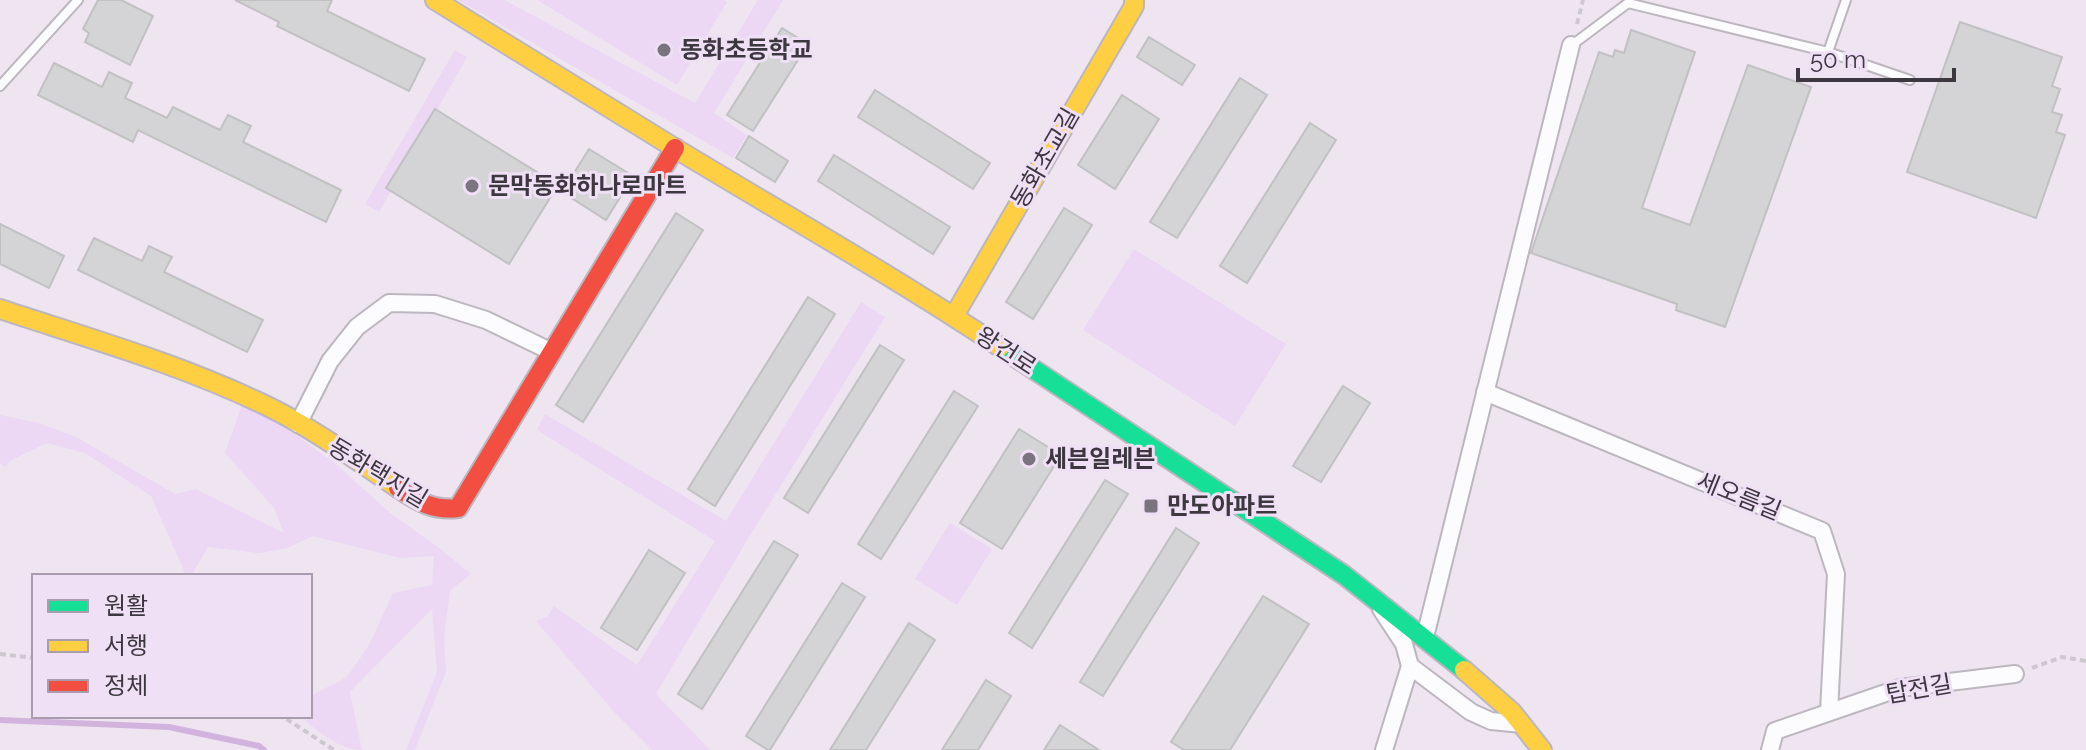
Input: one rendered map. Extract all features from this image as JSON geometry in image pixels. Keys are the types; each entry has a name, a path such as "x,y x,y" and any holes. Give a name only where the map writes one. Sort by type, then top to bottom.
{"street":[{"name":"왕건로","path":"435,0 954,316 1318,557 1476,679 1512,712 1542,750"},
{"name":"동화초교길","path":"954,316 1134,6 1134,0"},
{"path":"1425,637 1571,45"},
{"name":"동화택지길","path":"0,309 183,369 271,408 338,448 413,499 441,510 458,508 675,148"},
{"path":"298,424 330,361 357,327 389,303 435,304 486,320 552,352"},
{"name":"세오름길","path":"1485,392 1822,531 1836,574 1829,712"},
{"path":"1373,598 1404,644 1410,666 1384,750"},
{"path":"1410,666 1471,712 1491,721 1522,724"},
{"name":"탑전길","path":"1770,750 1775,731 1900,688 2015,674"}],"lane":[{"path":"0,86 78,0"},
{"path":"1828,52 1846,0"},
{"path":"1571,45 1628,3 1828,52 1910,80"}],"path":[{"path":"0,654 32,658"},
{"path":"2015,674 2062,657 2086,661"},
{"path":"285,718 334,750"}],"shaded area":[{"path":"458,0 505,0 695,103 758,0 783,0 714,113 747,135 733,158"},
{"name":"동화초등학교","path":"537,0 723,0 727,2 677,85"},
{"path":"455,50 467,57 379,212 365,204"},
{"path":"1134,249 1286,344 1235,426 1083,330"},
{"path":"861,302 885,317 656,694 710,750 652,750 614,712 536,621 548,616 554,606 637,665 715,541 537,430 545,414 726,521"},
{"path":"243,402 288,429 337,465 390,513 471,574 450,591 444,638 446,672 415,750 406,750 437,672 432,609 350,692 362,750 337,743 302,718 312,718 312,695 347,677 369,645 393,593 432,585 434,556 400,558 313,536 287,548 259,553 208,547 193,573 186,574 151,496 85,453 47,443 10,461 5,467 0,463 0,415 39,423 76,437 175,494 196,489 284,533 274,508 225,453"},
{"path":"950,523 992,549 957,605 915,579"}],"building":[{"path":"98,0 121,0 153,16 130,65 85,42 89,33 83,29"},
{"path":"235,0 332,0 327,11 425,59 409,91 277,26 279,22"},
{"path":"1960,22 2062,57 2052,86 2060,89 2052,112 2062,115 2056,132 2065,135 2036,218 1907,172"},
{"path":"782,28 808,44 753,131 727,115"},
{"path":"1631,30 1695,52 1642,208 1690,225 1748,65 1811,87 1725,327 1676,310 1677,304 1531,253 1599,52 1613,57 1615,50 1624,53"},
{"path":"1149,37 1195,65 1182,85 1137,57"},
{"path":"54,63 102,87 109,72 132,83 125,98 167,118 173,107 220,130 228,115 251,126 243,142 341,190 326,222 138,130 133,142 38,95"},
{"path":"1240,78 1267,95 1177,238 1150,222"},
{"path":"875,90 990,163 973,189 858,117"},
{"path":"1122,95 1159,119 1115,189 1078,165"},
{"name":"문막동화하나로마트","path":"435,109 558,185 509,264 386,188"},
{"path":"1310,123 1336,140 1247,283 1220,266"},
{"path":"749,136 788,161 775,182 736,158"},
{"path":"589,149 633,176 606,220 562,192"},
{"path":"834,155 950,227 933,254 818,181"},
{"path":"1064,208 1092,225 1033,319 1006,302"},
{"path":"676,213 703,230 583,422 556,405"},
{"path":"0,224 64,256 49,288 0,264"},
{"path":"94,238 142,261 149,246 172,257 164,272 263,320 247,352 78,270"},
{"path":"808,297 835,314 715,506 688,489"},
{"path":"880,345 904,360 808,513 784,498"},
{"path":"1343,386 1370,403 1321,482 1293,466"},
{"path":"954,391 978,406 881,559 858,544"},
{"path":"1019,429 1061,455 1002,549 960,523"},
{"path":"1105,480 1128,494 1032,648 1009,633"},
{"path":"1176,528 1199,543 1103,696 1080,682"},
{"path":"774,541 798,555 702,709 678,694"},
{"path":"649,550 685,573 637,650 601,628"},
{"path":"842,583 865,597 768,750 746,736"},
{"path":"1263,596 1309,624 1230,750 1184,750 1171,742"},
{"path":"909,623 935,640 866,750 830,750"},
{"path":"986,680 1011,696 978,750 942,750"},
{"path":"1060,725 1099,750 1044,750"}],"waterway":[{"path":"0,720 169,727 259,746 264,750"}],"traffic: fast":[{"path":"1000,347 1344,575 1464,670"}],"traffic: slow":[{"path":"435,0 1000,347"},
{"path":"954,316 1134,6 1134,0"},
{"path":"0,309 136,354 236,392 302,425 398,488"},
{"path":"1464,670 1512,712 1542,750"}],"traffic: jam":[{"path":"398,488 426,504 458,508 675,148"}],"place":[{"name":"동화초등학교","path":"664,50"},
{"name":"문막동화하나로마트","path":"472,186"},
{"name":"세븐일레븐","path":"1029,459"},
{"name":"만도아파트","path":"1151,506"}]}
